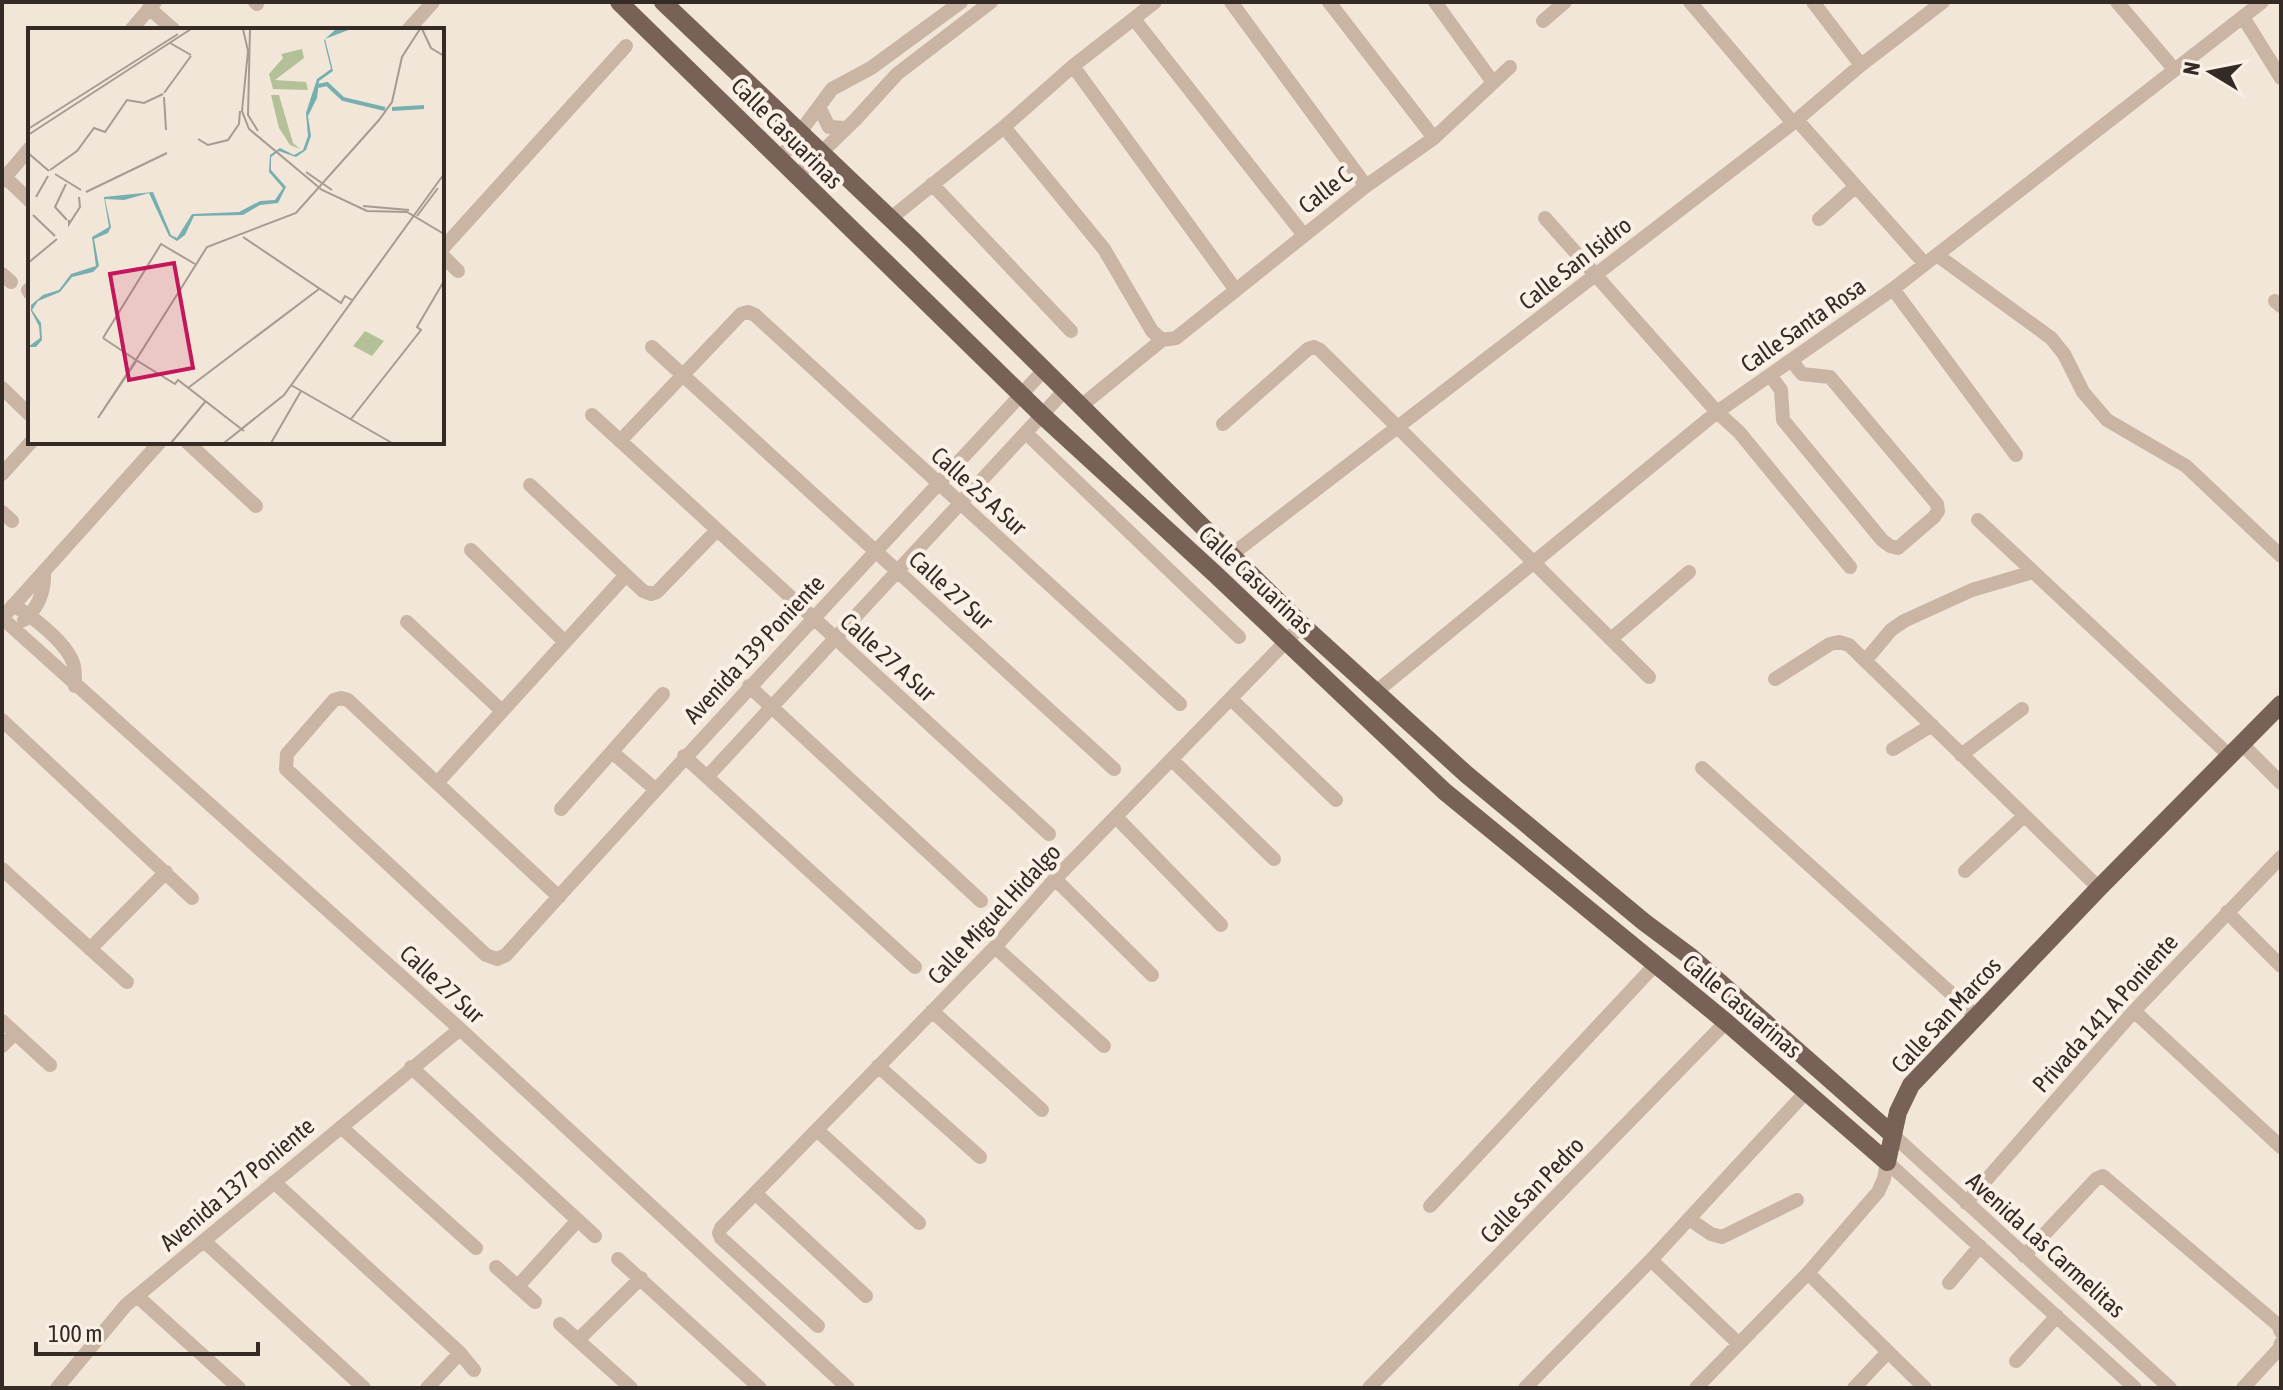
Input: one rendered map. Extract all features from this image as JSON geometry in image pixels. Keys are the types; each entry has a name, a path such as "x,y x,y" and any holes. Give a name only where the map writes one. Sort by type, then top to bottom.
{"main road":[{"name":"Calle Casuarinas","path":"619,2 1021,395 1444,791 1726,1022 1887,1162"},
{"name":"Calle Casuarinas","path":"663,2 891,218 1302,625 1466,774 1644,922 1691,957 1893,1135"},
{"name":"Calle San Marcos","path":"1887,1162 1898,1112 1911,1085 2281,704"}],"street":[{"path":"410,28 433,2"},
{"path":"797,176 897,74 991,2"},
{"path":"891,218 1155,2"},
{"path":"1231,2 1366,186"},
{"path":"1329,2 1434,138"},
{"path":"1435,2 1492,81"},
{"path":"1543,21 1565,2"},
{"path":"1690,2 1925,264"},
{"path":"1813,2 1861,65"},
{"path":"2117,2 2174,69"},
{"name":"Calle Santa Rosa","path":"1377,691 1717,412 1893,289 2262,2"},
{"path":"780,159 832,89 871,68 958,3 969,19"},
{"path":"133,28 152,5 172,28"},
{"name":"Calle San Isidro","path":"1231,555 1795,122 1933,5"},
{"path":"2243,17 2281,78"},
{"path":"1134,19 1303,234"},
{"path":"444,247 626,46"},
{"path":"1073,66 1235,289"},
{"name":"Calle C","path":"1081,406 1162,340 1176,338 1303,234 1434,138 1510,67"},
{"path":"845,82 861,88 866,101 863,112"},
{"path":"819,107 829,127 846,128"},
{"path":"1004,127 1104,249 1152,331 1162,340"},
{"path":"28,150 4,179 28,199"},
{"path":"932,184 1071,331"},
{"path":"1819,219 1855,187"},
{"path":"1545,218 1717,412 1739,432 1850,567"},
{"path":"1937,255 2051,338 2064,354 2083,392 2107,420 2186,466 2281,556"},
{"path":"444,257 458,271"},
{"path":"1893,289 2016,455"},
{"name":"Calle 25 A Sur","path":"683,375 741,314 748,312 755,315 1180,704"},
{"name":"Calle 27 Sur","path":"652,347 1114,769"},
{"path":"1223,424 1314,347 1649,677"},
{"path":"1770,375 1781,390 1783,420 1882,540 1898,548 1934,517 1938,511 1937,504 1830,377 1802,374 1791,360"},
{"name":"Avenida 139 Poniente","path":"437,783 348,700 341,698 334,700 287,754 286,769 486,955 497,959 506,955 684,756 1044,370"},
{"path":"620,441 683,375"},
{"path":"2,388 28,413"},
{"path":"707,777 1065,390"},
{"name":"Calle 27 A Sur","path":"592,415 1049,834"},
{"path":"1026,433 1239,637"},
{"path":"2,474 29,444"},
{"path":"6,621 13,605 158,444"},
{"path":"189,444 256,506"},
{"path":"530,485 643,591 651,594 657,592 717,530"},
{"path":"1978,520 2236,750 2281,783"},
{"path":"471,550 565,642"},
{"path":"6,621 29,615 41,597 44,571"},
{"path":"1611,639 1689,572"},
{"path":"1865,661 1891,630 1904,621 1972,590 2033,572"},
{"path":"559,897 437,783 626,575"},
{"path":"13,605 29,615 70,656 75,686"},
{"name":"Calle 27 Sur","path":"6,621 460,1029 830,1382 848,1388"},
{"path":"407,622 502,711"},
{"name":"Calle Miguel Hidalgo","path":"818,1326 719,1233 995,947 1055,879 1302,625"},
{"path":"1775,679 1830,644 1839,642 1849,645 2099,888"},
{"path":"749,686 981,901"},
{"path":"561,809 663,694"},
{"path":"1231,699 1336,800"},
{"path":"1961,755 2022,709"},
{"path":"2,720 192,898"},
{"path":"1893,749 1932,725"},
{"path":"612,752 655,789"},
{"path":"684,756 915,967"},
{"path":"1172,760 1274,859"},
{"path":"1702,768 1976,1016"},
{"path":"1965,871 2024,816"},
{"path":"1116,817 1221,925"},
{"name":"Privada 141 A Poniente","path":"1966,1203 2134,1011 2281,857"},
{"path":"2,869 127,982"},
{"path":"90,949 166,872"},
{"path":"1055,879 1152,975"},
{"path":"2227,912 2281,966"},
{"path":"995,947 1104,1046"},
{"path":"1430,1206 1655,965"},
{"path":"932,1011 1042,1110"},
{"path":"2134,1011 2281,1147"},
{"path":"2,1021 50,1065"},
{"name":"Calle San Pedro","path":"1369,1388 1726,1022"},
{"name":"Avenida 137 Poniente","path":"61,1382 126,1305 460,1029"},
{"path":"2,1046 15,1033"},
{"path":"878,1066 980,1157"},
{"path":"411,1067 595,1236"},
{"path":"1525,1388 1651,1260 1806,1092"},
{"path":"341,1127 476,1248"},
{"path":"817,1130 919,1223"},
{"name":"Avenida Las Carmelitas","path":"1893,1135 2170,1388"},
{"name":"Avenida Las Carmelitas","path":"1887,1162 2135,1388"},
{"name":"Calle San Marcos","path":"1696,1388 1808,1273 1878,1192 1887,1162"},
{"path":"2024,1256 2096,1179 2103,1176 2278,1325 2281,1332"},
{"path":"274,1182 460,1353 474,1370"},
{"path":"755,1193 866,1296"},
{"path":"1689,1219 1711,1234 1722,1237 1797,1200"},
{"path":"518,1286 578,1220"},
{"path":"204,1241 364,1388"},
{"path":"1949,1283 1980,1246"},
{"path":"618,1259 760,1388"},
{"path":"1651,1260 1739,1344"},
{"path":"496,1267 535,1302"},
{"path":"1808,1273 1925,1388"},
{"path":"578,1340 641,1278"},
{"path":"137,1296 239,1388"},
{"path":"2016,1361 2057,1316"},
{"path":"560,1324 631,1388"},
{"path":"2243,1388 2281,1343"},
{"path":"427,1388 460,1353"},
{"path":"1854,1388 1887,1353"},
{"path":"61,1382 78,1388"}]}
